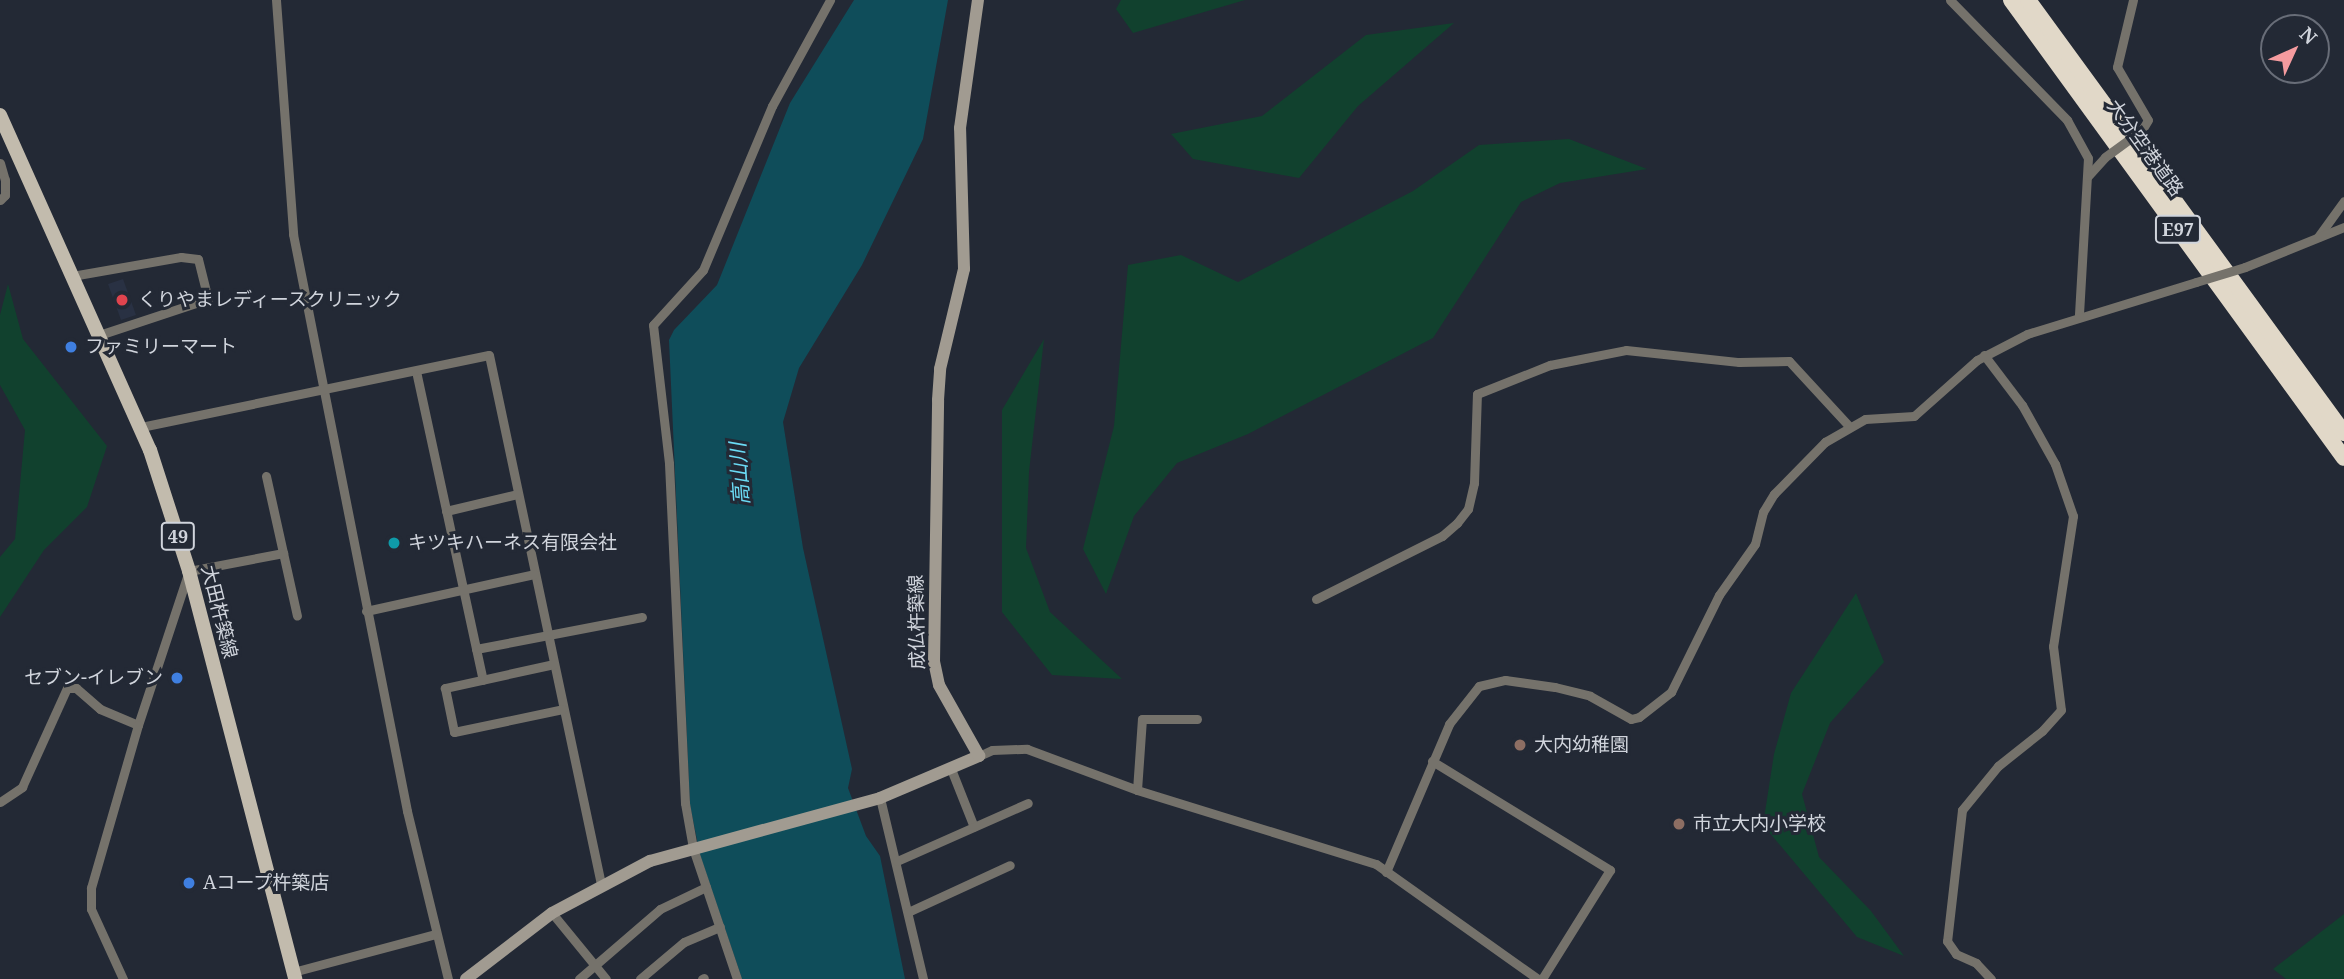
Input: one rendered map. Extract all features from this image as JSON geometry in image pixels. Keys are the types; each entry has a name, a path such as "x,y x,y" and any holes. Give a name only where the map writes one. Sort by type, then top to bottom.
{"highway":[{"name":"大分空港道路","path":"2011,0 2344,458"},
{"name":"大分空港道路","path":"2028,0 2344,433"}],"main road":[{"name":"成仏杵築線","path":"978,0 960,128 964,269 940,369 934,662 939,685 978,756"},
{"name":"大田杵築線","path":"0,115 141,427 189,571 294,976"},
{"path":"468,978 552,913 601,884 650,861 880,798 978,756"}],"street":[{"path":"276,0 289,199 322,391 366,611 448,979"},
{"path":"737,979 694,848 685,803 669,463 653,326 703,270 772,106 830,0"},
{"path":"1950,0 2067,120 2088,158 2079,316"},
{"path":"2088,176 2105,157 2142,130 2148,120 2116,67 2133,0"},
{"path":"0,163 5,180 5,195 0,200"},
{"path":"2316,239 2344,201"},
{"path":"1386,872 1449,724 1485,683 1505,680 1555,687 1590,696 1631,719 1657,706 1671,692 1719,595 1745,561 1774,494 1848,425 1865,419 1914,416 1984,355 2079,316 2245,267 2344,227"},
{"path":"72,276 181,257 198,259 208,299 99,335"},
{"path":"1316,599 1442,536 1457,523 1468,509 1474,483 1477,394 1550,365 1626,350 1739,362 1789,361 1848,425"},
{"path":"141,427 489,355 601,884"},
{"path":"1984,355 2022,405 2055,464 2073,516 2053,646 2061,710 2042,731 1998,766 1962,810 1947,941 1956,954 1976,963 1991,979"},
{"path":"416,371 483,680"},
{"path":"266,476 297,616"},
{"path":"446,512 518,495"},
{"path":"123,979 91,909 92,888 138,725 189,571 283,554"},
{"path":"366,611 534,574"},
{"path":"476,649 642,617"},
{"path":"554,664 445,688 454,732 564,709"},
{"path":"0,802 22,787 67,688 76,688 100,709 138,725"},
{"path":"1137,790 1142,719 1197,719"},
{"path":"978,756 992,750 1027,749 1137,790 1360,859 1386,872 1540,979 1610,870 1432,761"},
{"path":"951,769 974,827"},
{"path":"880,798 923,979"},
{"path":"897,861 1028,803"},
{"path":"908,912 1010,865"},
{"path":"579,979 660,909 706,887"},
{"path":"552,913 606,979"},
{"path":"640,979 684,942 720,927"},
{"path":"294,976 436,934"}],"shaded area":[{"path":"123,279 136,315 121,320 108,284"}],"green space":[{"path":"1121,0 1245,0 1133,33 1116,9"},
{"path":"1454,23 1358,106 1299,178 1193,159 1171,134 1262,116 1366,35"},
{"path":"1569,139 1647,169 1560,183 1521,202 1433,338 1248,434 1177,463 1134,516 1106,594 1083,549 1114,426 1128,265 1181,255 1238,282 1413,191 1479,145"},
{"path":"8,284 23,339 107,446 87,507 44,550 0,617 0,557 15,539 25,430 0,385 0,315"},
{"path":"1044,339 1029,472 1026,548 1050,612 1122,679 1052,675 1002,612 1002,410"},
{"path":"1856,593 1884,662 1830,723 1802,794 1819,857 1871,911 1904,956 1857,937 1763,825 1774,754 1791,693"},
{"path":"2344,914 2344,979 2286,979 2273,969"}],"water":[{"name":"高山川","path":"854,0 948,0 923,139 862,265 799,368 783,422 803,548 852,769 848,788 866,836 880,856 905,979 742,979 700,855 690,805 669,340 674,330 717,285 790,103"}],"place":[{"name":"くりやまレディースクリニック","path":"122,300"},
{"name":"ファミリーマート","path":"71,347"},
{"name":"キツキハーネス有限会社","path":"394,543"},
{"name":"セブン-イレブン","path":"177,678"},
{"name":"大内幼稚園","path":"1520,745"},
{"name":"市立大内小学校","path":"1679,824"},
{"name":"Aコープ杵築店","path":"189,883"}]}
